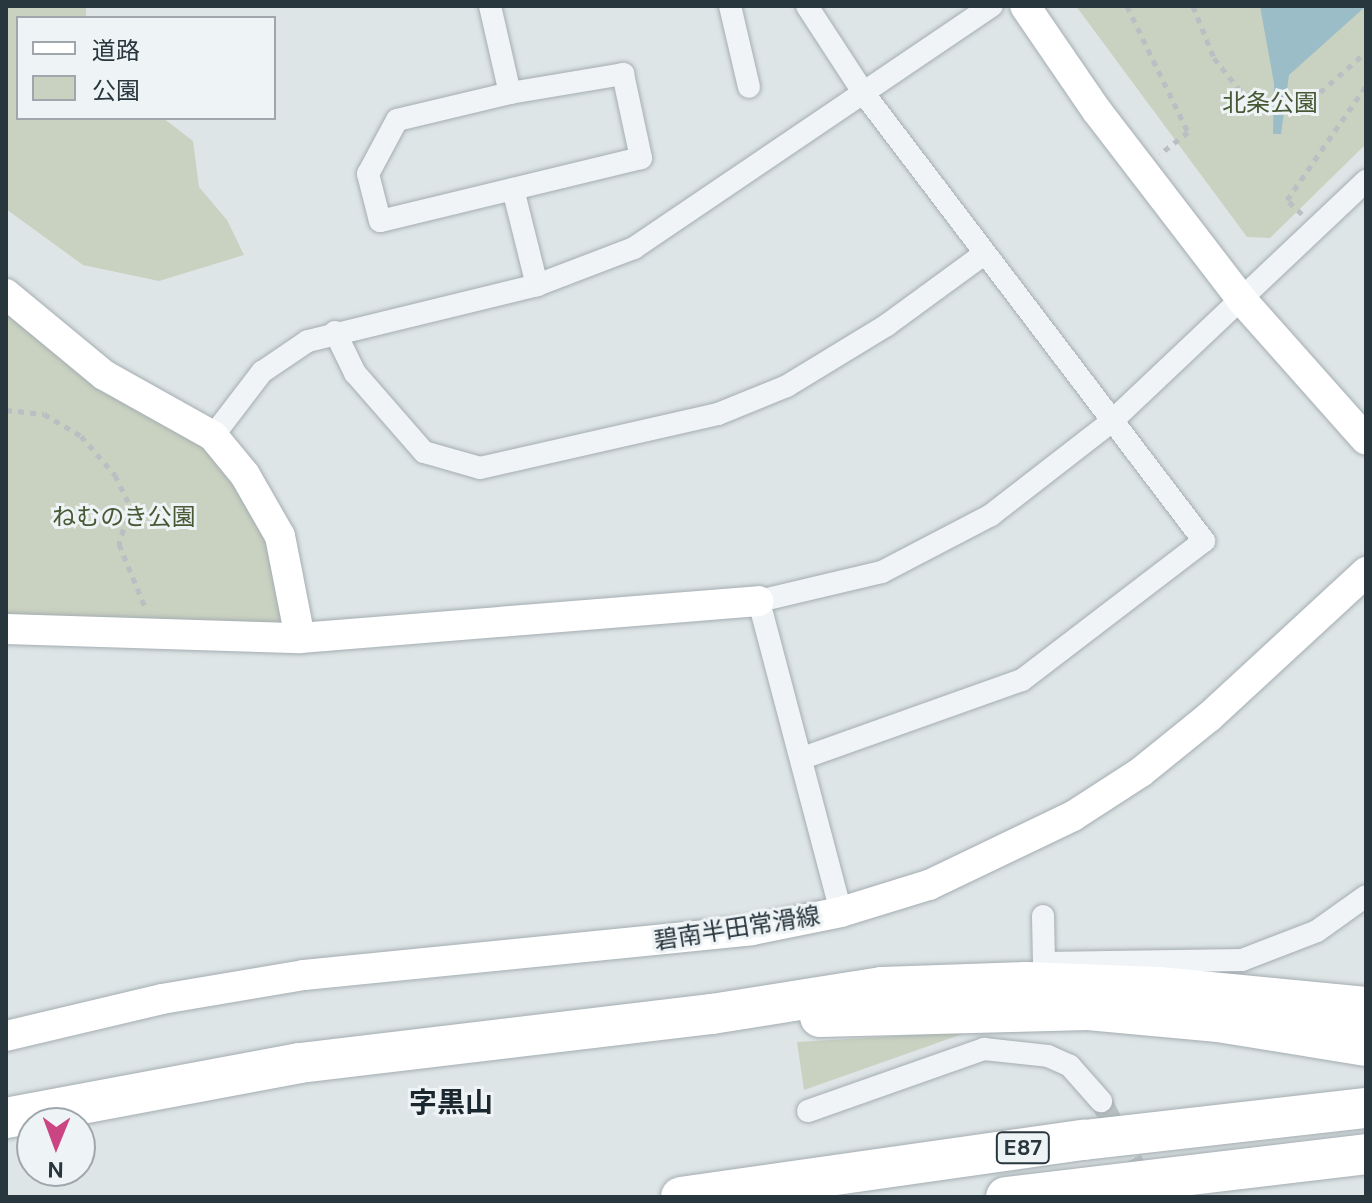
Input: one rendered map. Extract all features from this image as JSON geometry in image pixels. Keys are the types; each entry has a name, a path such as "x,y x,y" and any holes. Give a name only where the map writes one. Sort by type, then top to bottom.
{"highway":[{"path":"6,1118 300,1063 712,1014 882,987 1026,982 1158,987 1366,1007"},
{"path":"712,1014 888,1017 1088,1010 1204,1021 1366,1046"},
{"name":"E87","path":"681,1197 1069,1142 1366,1108"},
{"name":"E87","path":"1006,1197 1366,1154"}],"street":[{"path":"490,6 510,93"},
{"path":"730,6 749,87"},
{"path":"803,758 1022,680 1204,541 865,95 807,6"},
{"path":"213,436 262,372 308,341 537,285 634,248 865,95 992,6"},
{"path":"1025,6 1097,111 1241,299 1366,440"},
{"path":"623,74 641,158 380,221 368,174 397,120 510,93 623,74"},
{"path":"6,629 300,638 759,601 882,572 991,515 1111,422 1364,187"},
{"path":"513,189 537,285"},
{"path":"335,332 355,373 424,452 480,468 718,414 787,386 887,325 984,254"},
{"path":"6,294 104,375 213,436 245,475 280,536 300,638"},
{"name":"碧南半田常滑線","path":"6,1036 162,999 304,975 445,957 671,941 841,912 929,885 1073,816 1209,717 1366,572"},
{"path":"759,601 803,758 841,912"},
{"path":"1043,916 1044,963 1242,960 1317,931 1366,896"},
{"path":"808,1111 984,1049 1048,1056 1070,1066 1101,1101"}],"path":[{"path":"1127,6 1188,132 1160,154"},
{"path":"1193,6 1214,58 1255,109"},
{"path":"1302,108 1366,52"},
{"path":"1302,215 1287,200 1366,86"},
{"path":"6,410 44,414 81,436 115,475 130,506 119,544 131,582 159,632"}],"green space":[{"path":"6,6 86,6 86,16 16,16 16,120 166,120 193,141 199,187 227,220 244,255 159,281 83,265 6,209"},
{"name":"北条公園","path":"1076,6 1366,6 1366,144 1270,238 1247,237"},
{"name":"ねむのき公園","path":"6,294 245,475 300,638 6,629"},
{"path":"968,1032 804,1090 797,1042"}],"water":[{"path":"1260,6 1366,6 1289,75 1281,134 1273,134 1274,83"}],"tunnel":[{"path":"1101,1101 1146,1189"}],"district":[{"name":"字黒山","path":"451,1103"}]}
